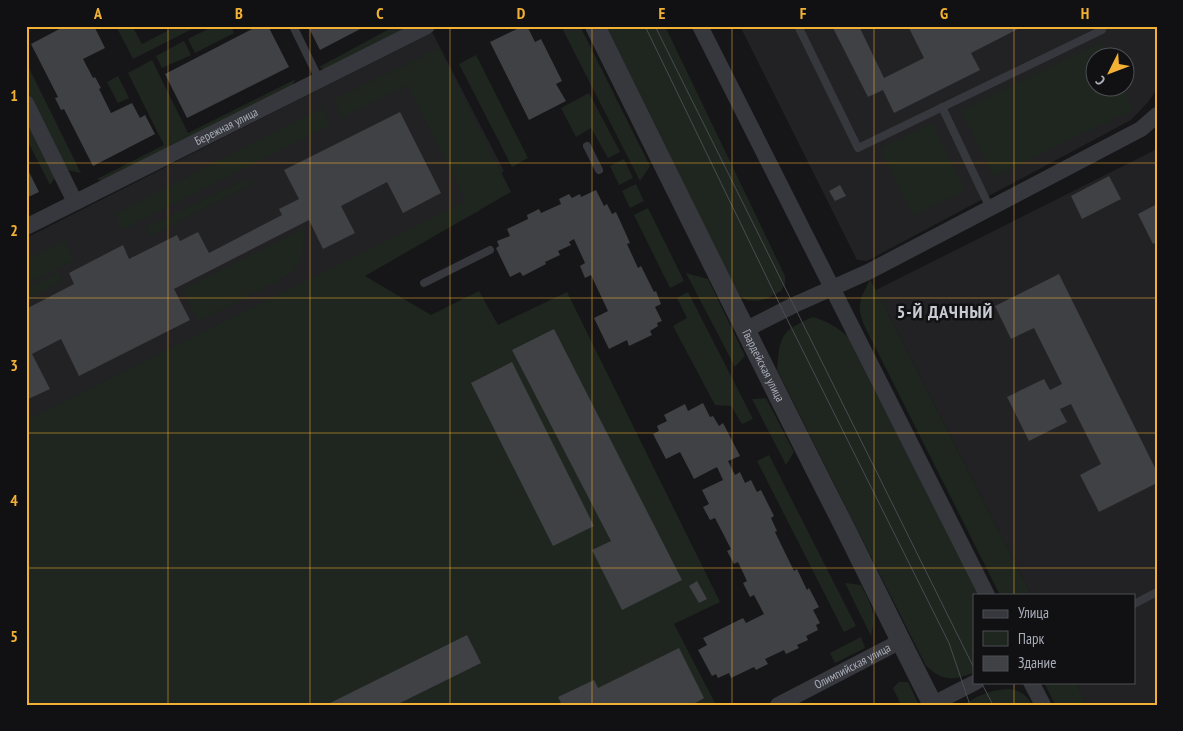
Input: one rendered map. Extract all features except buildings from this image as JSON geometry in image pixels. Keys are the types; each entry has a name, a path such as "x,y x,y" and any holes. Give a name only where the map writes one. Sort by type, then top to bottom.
{"street":[{"name":"Бережная улица","path":"26,227 427,26"},
{"name":"Гвардейская улица","path":"595,26 933,704"},
{"path":"700,26 986,594"},
{"path":"26,103 75,202"},
{"path":"745,330 794,305 868,272 1141,129 1157,115"},
{"name":"Олимпийская улица","path":"778,705 901,641"},
{"path":"933,704 973,684"},
{"path":"1032,684 1043,705"}],"lane":[{"path":"293,26 320,81"},
{"path":"798,26 858,148 1102,30 1103,26"},
{"path":"942,107 990,208"},
{"path":"587,146 599,170"},
{"path":"424,284 490,250"},
{"path":"1136,603 1157,592"}],"shaded area":[{"path":"740,26 1157,26 1157,89 1131,120 867,261 857,260"},
{"path":"432,32 504,171 481,185 479,211 359,273 26,436 26,238"},
{"path":"1157,149 1157,705 1087,705 1077,684 1136,684 1136,594 1030,594 876,290"}],"green space":[{"path":"116,26 132,26 142,44 177,26 198,26 133,59"},
{"path":"214,26 231,26 234,33 195,53 188,39"},
{"path":"395,26 413,26 324,70 319,67"},
{"path":"561,26 580,26 650,166 640,181"},
{"path":"603,26 665,26 785,276 785,284 781,291 758,301 746,300 739,295"},
{"path":"184,41 191,55 162,68 156,56"},
{"path":"1101,42 1104,48 1089,48"},
{"path":"439,48 511,192 365,276 431,315 479,291 498,325 567,292 720,602 674,624 716,705 26,705 26,420 466,201 407,85 342,118 334,100"},
{"path":"1086,49 1086,98 1128,98 1134,109 994,177 961,110"},
{"path":"476,55 528,158 512,167 459,64"},
{"path":"152,60 188,133 296,79 292,86 106,183 97,179 164,145 128,73"},
{"path":"26,62 81,173 67,170 26,88"},
{"path":"118,76 129,98 118,103 107,82"},
{"path":"589,93 620,152 608,158 591,128 576,137 561,108"},
{"path":"322,108 330,125 123,230 114,214"},
{"path":"26,115 57,175 50,185 26,138"},
{"path":"932,123 965,191 913,216 880,148"},
{"path":"624,159 633,178 619,185 610,166"},
{"path":"244,180 255,183 150,236 145,228"},
{"path":"636,184 644,201 630,208 622,191"},
{"path":"648,208 684,281 670,288 634,215"},
{"path":"303,228 301,259 291,274 199,321 183,289"},
{"path":"64,240 74,260 26,285 26,260"},
{"path":"58,272 63,281 26,301 26,290"},
{"path":"686,273 708,279 745,356 735,367"},
{"path":"870,280 1030,594 999,594 864,325 860,312 860,302"},
{"path":"688,292 753,419 742,424 731,406 715,405 673,326 687,318 677,298"},
{"path":"813,317 825,321 853,341 980,594 973,594 973,673 949,678 938,675 926,666 777,370 779,349 784,336 794,326"},
{"path":"766,398 794,452 786,465 752,399"},
{"path":"769,455 856,626 844,632 757,461"},
{"path":"845,583 861,585 868,598 873,615 871,636"},
{"path":"861,637 865,648 835,663 830,653"},
{"path":"899,682 908,682 919,705 901,705 893,688"},
{"path":"1045,684 1077,684 1087,705 1055,705"},
{"path":"1008,689 1022,694 1033,705 964,705 974,698 985,694"}],"tram line":[{"path":"645,26 783,311 949,643 970,705"},
{"path":"655,26 973,666"},
{"path":"982,684 993,705"}],"district":[{"name":"5-Й ДАЧНЫЙ","path":"945,312"}]}
